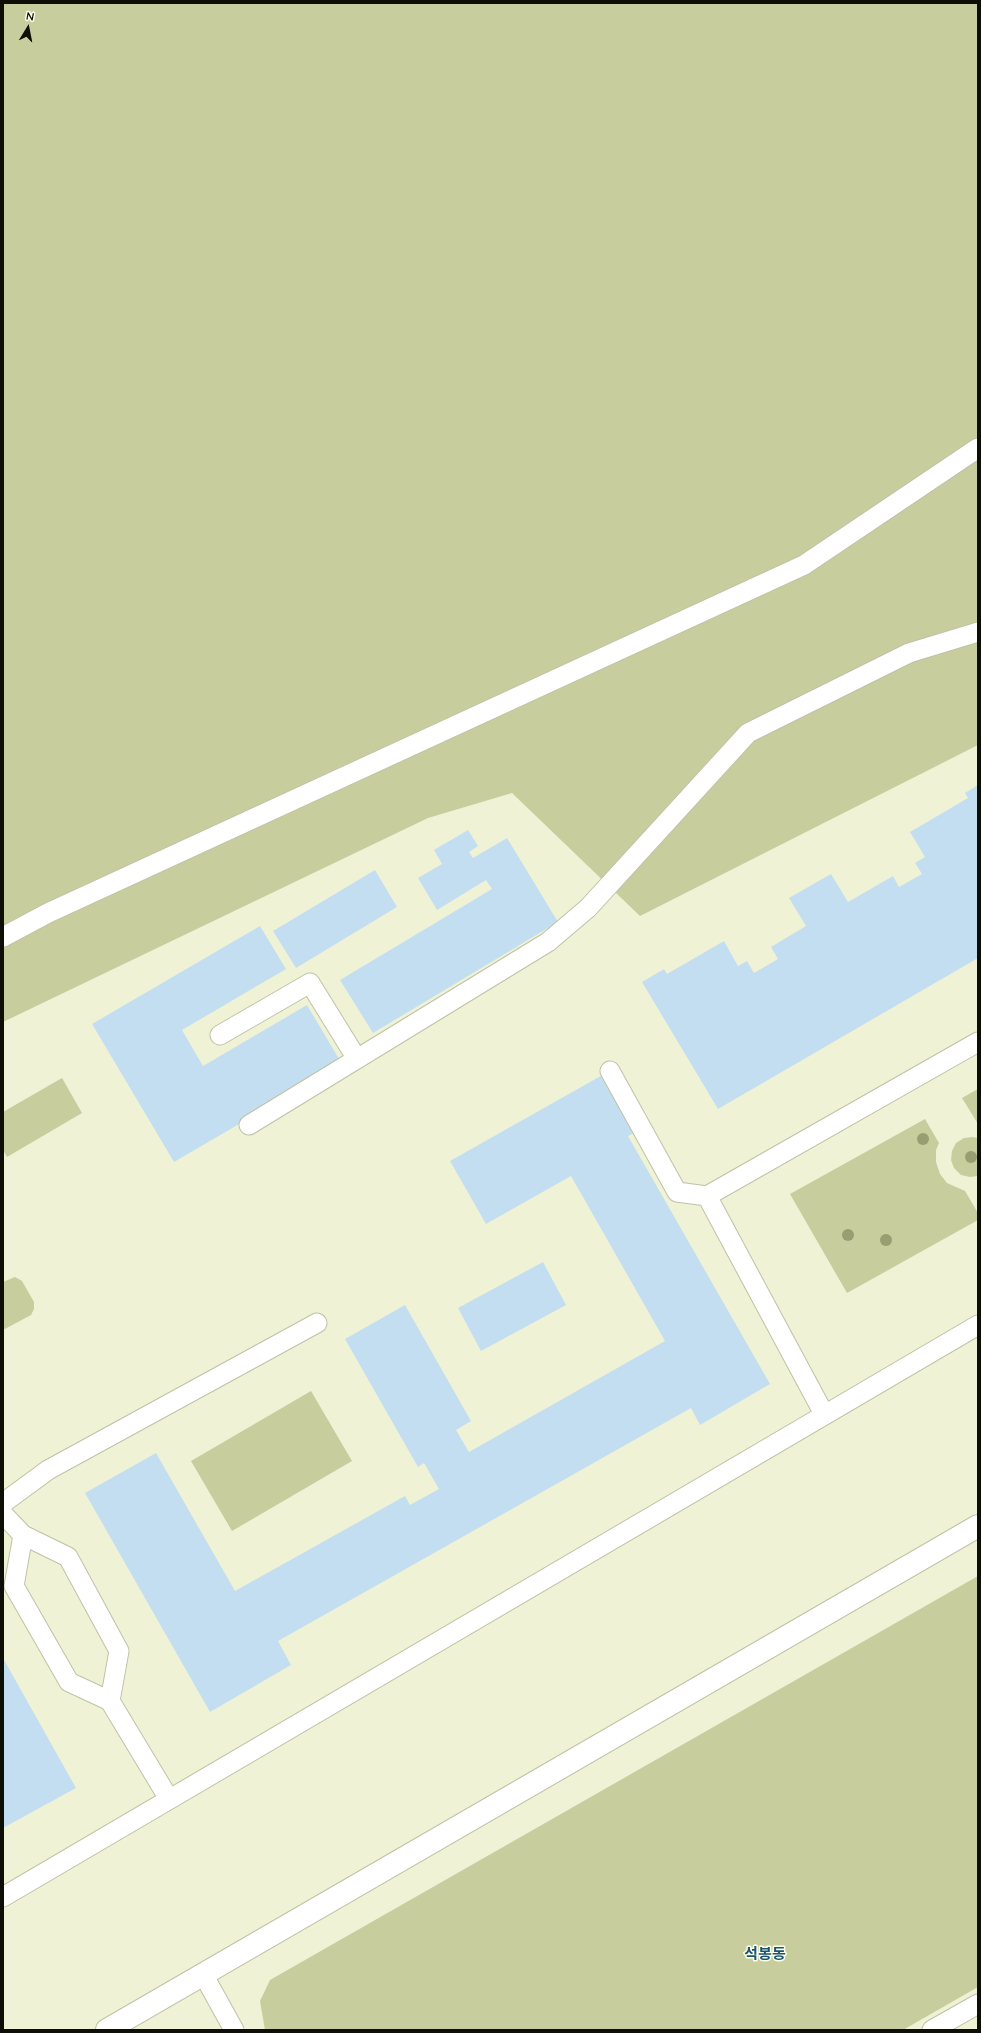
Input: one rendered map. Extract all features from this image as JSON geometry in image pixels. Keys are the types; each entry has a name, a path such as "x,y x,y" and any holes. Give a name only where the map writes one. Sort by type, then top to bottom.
{"main road":[{"path":"107,2030 978,1526"}],"lane":[{"path":"3,937 55,910 804,565 978,448"},
{"path":"249,1125 548,942 588,908 748,733 909,653 978,632"},
{"path":"220,1035 310,983 357,1059"},
{"path":"610,1071 677,1192 707,1196 978,1042"},
{"path":"707,1196 824,1414"},
{"path":"3,1503 48,1470 317,1323"},
{"path":"3,1897 978,1325"},
{"path":"3,1514 23,1535 68,1557 119,1651 110,1701"},
{"path":"23,1535 14,1586 69,1682 110,1701 169,1799"},
{"path":"203,1974 234,2030"},
{"path":"932,2030 978,2004"}],"green space":[{"path":"3,3 978,3 978,745 640,916 512,793 428,818 3,1022"},
{"path":"62,1078 82,1113 7,1157 3,1150 3,1112"},
{"path":"978,1089 978,1124 962,1098"},
{"path":"925,1119 939,1143 936,1150 936,1162 940,1174 947,1183 965,1191 978,1213 978,1220 847,1293 790,1194"},
{"path":"964,1138 978,1138 978,1176 970,1177 961,1175 954,1168 951,1160 952,1151 956,1143"},
{"path":"15,1277 22,1281 34,1302 34,1309 31,1315 3,1330 3,1282"},
{"path":"311,1391 352,1461 232,1531 191,1461"},
{"path":"978,1576 978,1987 903,2030 265,2030 260,2001 270,1980"}],"building":[{"path":"978,785 978,958 718,1109 642,982 664,969 667,974 724,941 738,966 747,961 754,973 778,959 771,947 806,926 789,898 831,874 848,902 893,876 899,887 922,874 915,863 925,857 910,832 968,798 965,793"},
{"path":"468,830 478,846 469,852 473,858 507,838 558,922 373,1033 340,980 492,889 486,880 437,910 418,878 442,864 434,850"},
{"path":"375,870 397,907 296,968 273,931"},
{"path":"260,926 286,969 182,1030 203,1066 307,1005 342,1064 174,1162 92,1024"},
{"path":"606,1073 638,1131 628,1136 770,1384 700,1425 691,1408 278,1641 291,1665 210,1712 85,1493 156,1453 235,1591 405,1496 410,1505 439,1489 424,1463 418,1467 345,1339 405,1305 471,1421 456,1430 469,1452 665,1341 571,1176 486,1224 450,1161"},
{"path":"543,1262 566,1305 481,1351 458,1308"},
{"path":"3,1658 76,1788 3,1828"}],"district":[{"name":"석봉동","path":"765,1954"}]}
